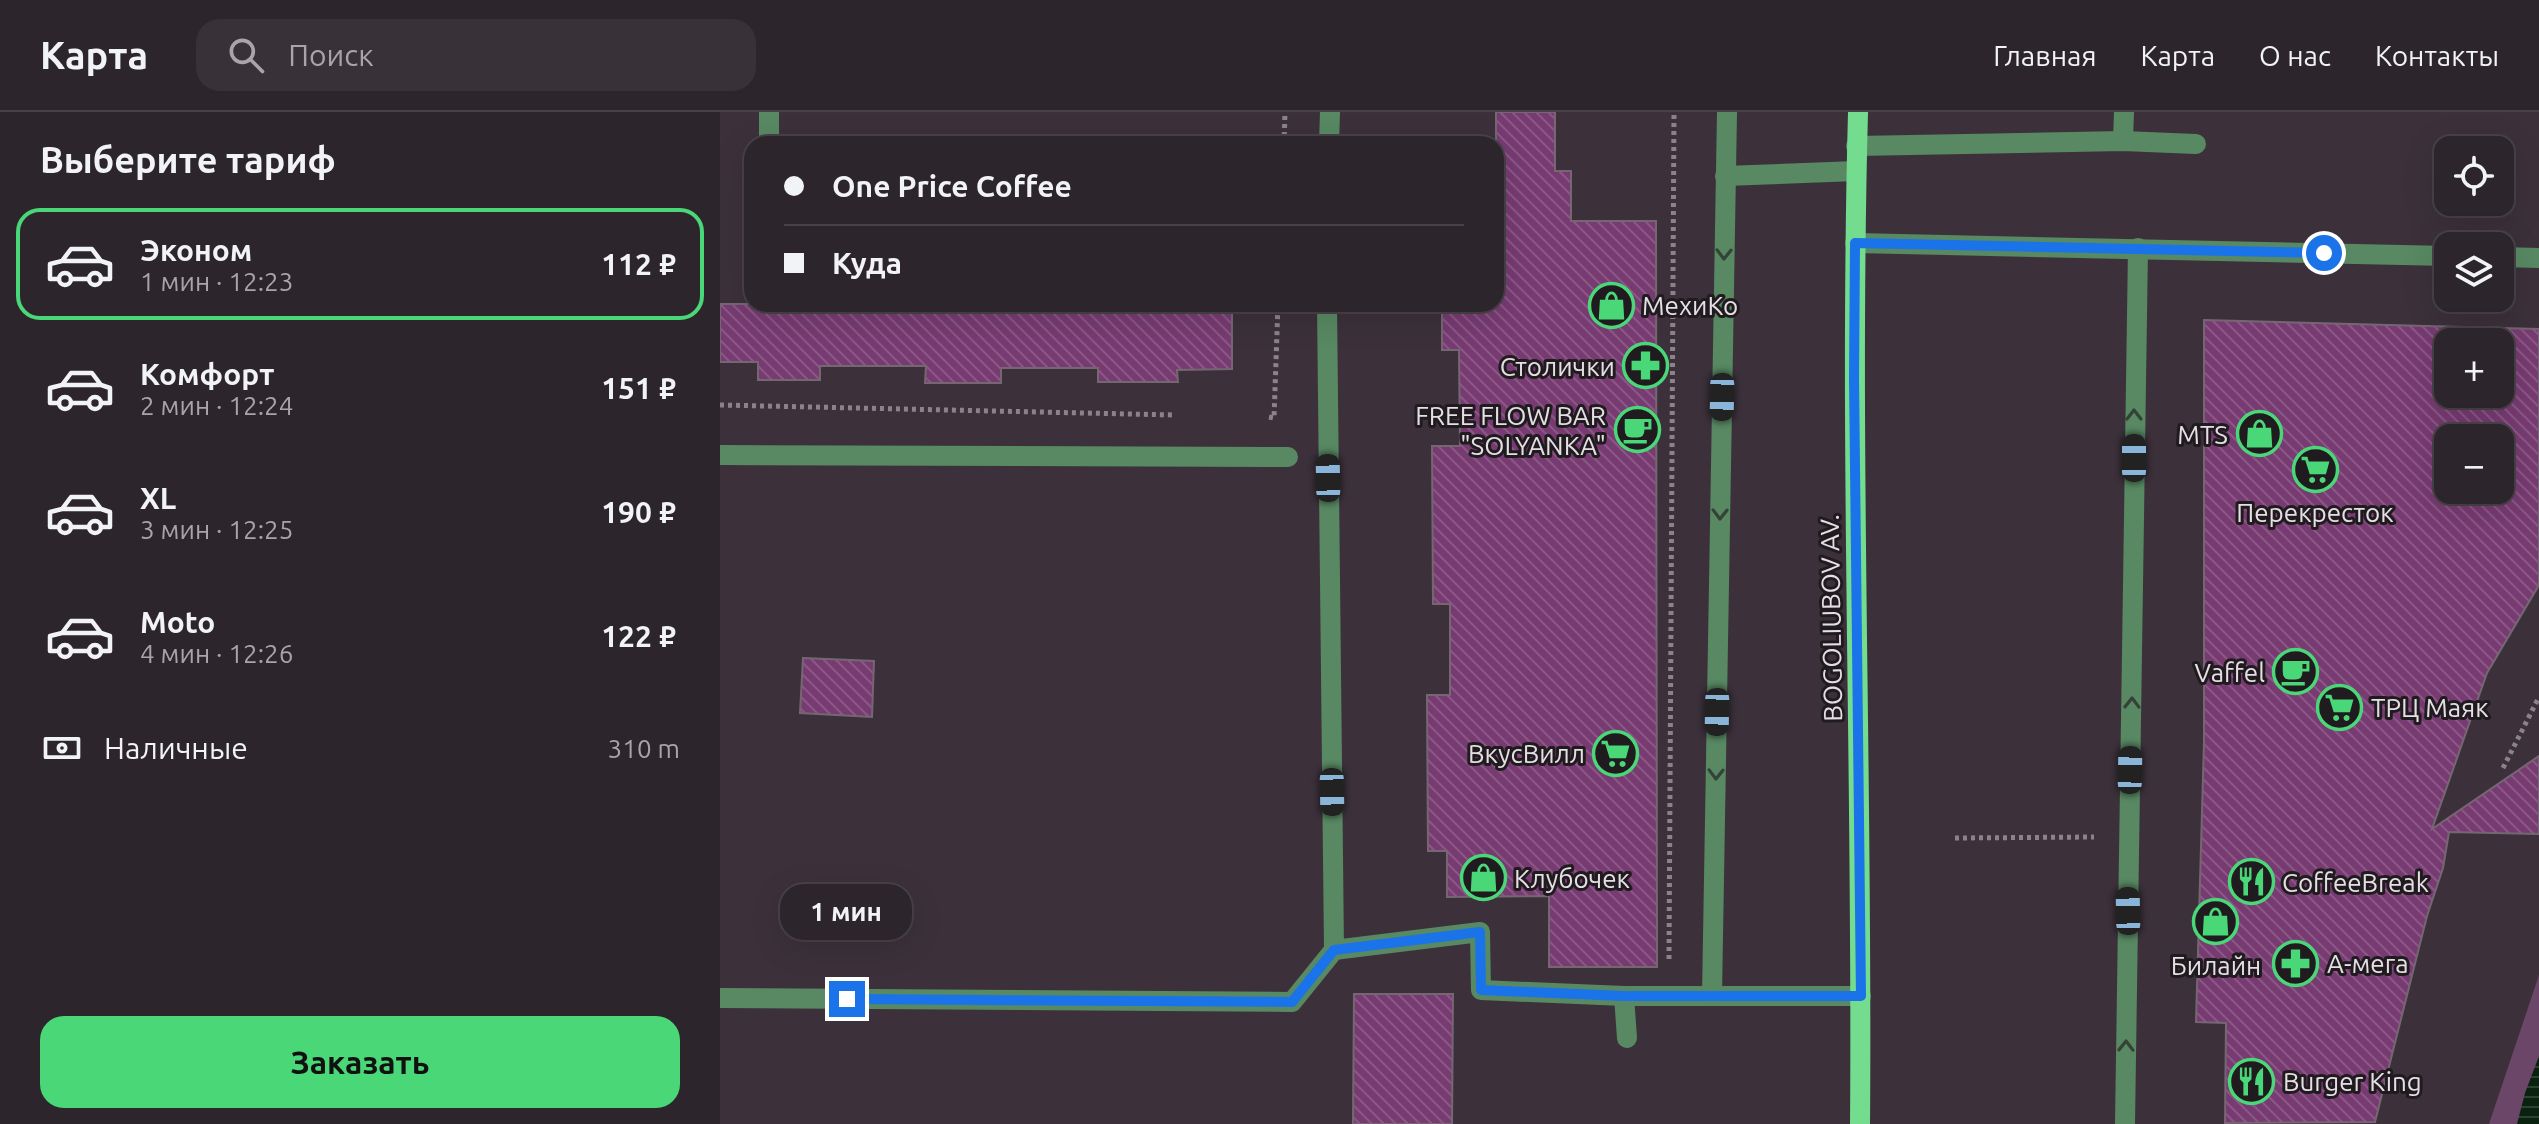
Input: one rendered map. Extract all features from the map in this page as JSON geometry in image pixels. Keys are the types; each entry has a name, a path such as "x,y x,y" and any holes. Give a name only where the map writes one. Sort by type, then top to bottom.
{"main road":[{"name":"BOGOLIUBOV AV.","path":"1858,112 1854,333 1860,1124"}],"lane":[{"path":"769,112 769,136"},
{"path":"1329,136 1330,112"},
{"path":"1712,996 1727,112"},
{"path":"2123,141 2124,112"},
{"path":"1856,146 2123,141 2196,144"},
{"path":"1725,176 1856,171"},
{"path":"1855,243 2434,256"},
{"path":"2125,1124 2138,248"},
{"path":"2514,257 2539,258"},
{"path":"720,998 1292,1002 1334,950 1327,312"},
{"path":"720,455 1288,457"},
{"path":"1334,950 1480,932 1481,990 1624,996 1861,996"},
{"path":"1624,996 1627,1038"}],"path":[{"path":"1284,136 1285,112"},
{"path":"1668,996 1674,112"},
{"path":"1258,417 1274,418 1278,312"},
{"path":"720,405 1179,415"},
{"path":"2503,768 2539,697"},
{"path":"1955,838 2129,837"}],"shaded area":[{"path":"2539,975 2539,1124 2489,1124"},
{"path":"2539,1056 2539,1124 2517,1124 2525,1093"}],"building":[{"path":"1496,112 1555,112 1555,171 1571,171 1571,221 1656,221 1657,967 1549,967 1549,896 1447,897 1447,851 1428,851 1427,695 1450,695 1450,604 1433,604 1432,446 1460,446 1459,350 1442,350 1442,312 1504,312 1504,136 1496,136"},
{"path":"720,304 744,304 744,312 1232,312 1232,369 1177,370 1178,382 1098,382 1098,368 1001,368 1001,383 925,383 926,366 820,366 820,380 758,380 758,362 720,362"},
{"name":"ТРЦ Маяк","path":"2204,320 2502,328 2434,328 2434,408 2514,408 2514,328 2539,329 2539,585 2487,673 2432,829 2539,756 2539,834 2449,832 2443,868 2427,916 2375,1122 2225,1123 2226,1023 2196,1022 2204,742"},
{"path":"803,658 874,661 872,717 800,713"},
{"path":"1354,994 1453,994 1452,1124 1353,1124"}],"place":[{"name":"МехиКо","path":"1611,305"},
{"name":"Столички","path":"1646,366"},
{"name":"FREE FLOW BAR \"SOLYANKA\"","path":"1637,430"},
{"name":"MTS","path":"2259,434"},
{"name":"Перекресток","path":"2315,469"},
{"name":"Vaffel","path":"2296,672"},
{"name":"ТРЦ Маяк","path":"2340,707"},
{"name":"ВкусВилл","path":"1616,753"},
{"name":"Клубочек","path":"1483,878"},
{"name":"CoffeeBreak","path":"2251,882"},
{"name":"Билайн","path":"2216,922"},
{"name":"А-мега","path":"2296,963"},
{"name":"Burger King","path":"2252,1081"}],"route":[{"path":"847,999 1292,1002 1334,950 1480,932 1481,990 1624,996 1861,996 1855,243 2324,253"}]}
